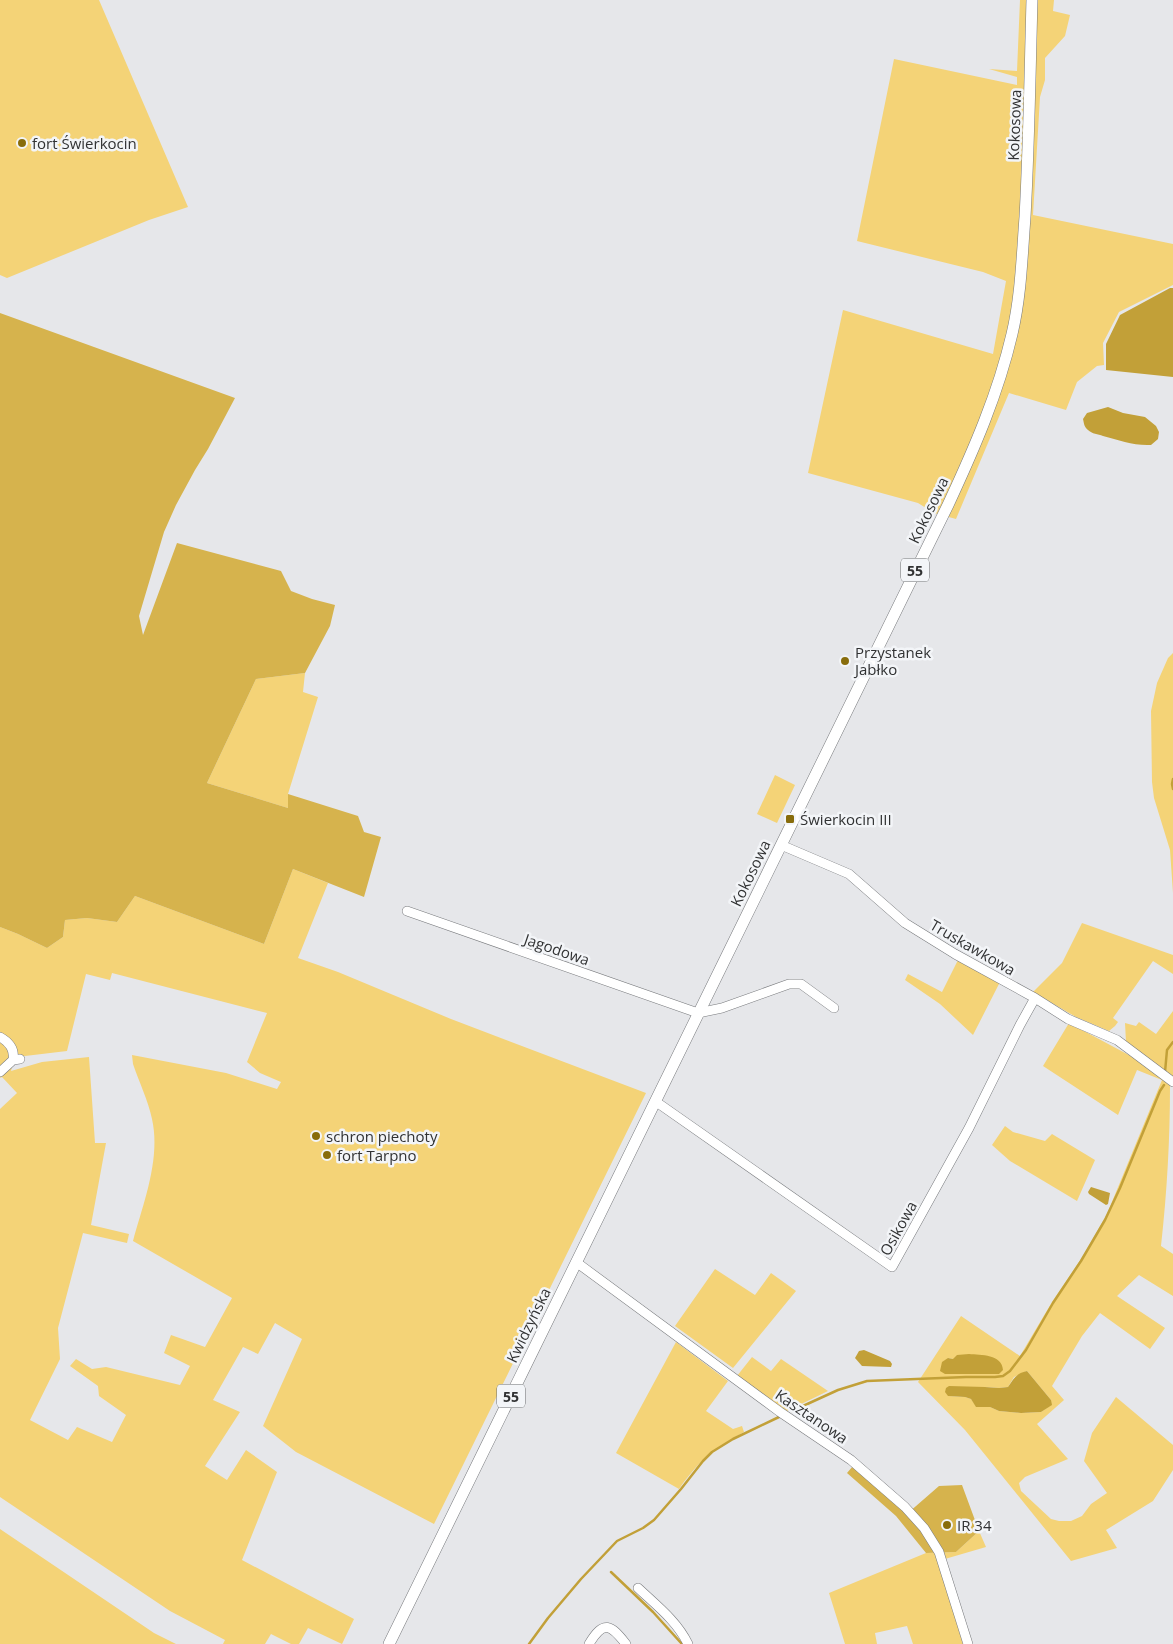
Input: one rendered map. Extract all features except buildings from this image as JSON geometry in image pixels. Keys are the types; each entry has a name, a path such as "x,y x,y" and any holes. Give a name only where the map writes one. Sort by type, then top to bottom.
{"main road":[{"name":"Kokosowa","path":"655,1101 948,505 982,428 1000,377 1012,332 1022,267 1029,151 1032,0"},
{"name":"Kwidzyńska","path":"389,1644 655,1101"}],"street":[{"name":"Truskawkowa","path":"781,845 849,874 905,923 1068,1019 1117,1040 1173,1082"},
{"name":"Jagodowa","path":"407,912 698,1014"},
{"path":"698,1014 722,1008 789,984 800,984 834,1008"},
{"name":"Osikowa","path":"655,1101 892,1267 969,1128 1035,998"},
{"path":"0,1037 8,1041 12,1046 16,1060 0,1072"},
{"name":"Kasztanowa","path":"576,1262 780,1412 851,1460 905,1507 924,1528 939,1552 968,1644"},
{"path":"638,1588 667,1615 688,1644"},
{"path":"589,1644 607,1626 616,1631 626,1644"}],"shaded area":[{"path":"0,0 99,0 188,207 149,220 7,278 0,275"},
{"path":"1020,0 1054,0 1053,11 1070,15 1065,36 1045,58 1045,80 1040,97 1033,215 1173,244 1173,285 1119,312 1103,343 1104,365 1097,366 1077,382 1066,410 1009,393 956,519 934,513 918,503 808,473 843,310 993,354 1006,281 983,272 857,241 894,59 1017,85 1017,77 989,69 1017,71"},
{"path":"1173,288 1173,377 1106,370 1106,344 1120,315"},
{"path":"0,313 235,398 176,505 164,532 139,616 143,635 177,543 281,571 291,591 335,605 330,626 305,673 256,679 207,783 288,808 288,794 358,816 364,832 381,837 364,897 293,869 264,944 135,896 117,922 87,918 65,920 63,937 47,948 0,927"},
{"path":"1108,407 1123,413 1145,417 1156,426 1159,432 1158,439 1151,445 1139,445 1095,434 1087,429 1083,419 1087,413"},
{"path":"1173,653 1173,893 1170,850 1154,798 1152,782 1151,711 1157,683 1168,658"},
{"path":"305,673 303,692 318,697 288,794 288,808 207,783 256,679"},
{"path":"775,775 795,785 777,823 757,814"},
{"path":"293,869 328,883 298,958 338,972 451,1019 646,1093 434,1524 296,1452 263,1426 302,1339 275,1323 258,1354 243,1347 213,1400 240,1412 205,1466 227,1480 246,1450 277,1472 242,1560 354,1619 342,1644 308,1628 299,1644 291,1644 271,1634 265,1644 223,1644 225,1640 170,1611 0,1497 0,1109 17,1093 2,1077 0,1078 0,927 47,948 63,937 65,920 87,918 117,922 135,896 264,944","holes":["112,973 267,1013 247,1062 260,1073 281,1082 277,1089 226,1073 132,1055 133,1064 152,1119 154,1134 153,1165 150,1181 133,1241 232,1298 205,1347 171,1335 164,1353 190,1366 180,1385 106,1367 92,1369 76,1359 70,1366 98,1386 99,1396 126,1415 112,1442 77,1427 68,1440 30,1420 60,1359 58,1328 83,1233 127,1243 129,1234 91,1225 106,1143 95,1143 89,1057 42,1062 11,1071 15,1055 25,1056 67,1051 86,974 110,980"]},
{"path":"1082,923 1173,955 1173,974 1153,961 1113,1018 1118,1022 1109,1031 1076,1017 1033,992 1062,963"},
{"path":"958,960 1000,982 973,1035 940,1004 905,980 908,974 942,992"},
{"path":"1173,1011 1173,1087 1170,1085 1168,1166 1161,1246 1173,1254 1173,1296 1139,1275 1117,1296 1165,1328 1150,1349 1100,1313 1082,1336 1052,1386 1064,1400 1037,1424 1068,1459 1025,1477 1019,1483 1021,1491 1051,1519 1071,1521 1082,1516 1091,1504 1107,1493 1084,1461 1092,1433 1116,1397 1173,1445 1173,1470 1153,1501 1106,1530 1117,1548 1071,1561 965,1430 918,1382 961,1316 1020,1356 1107,1214 1162,1080 1137,1070 1118,1115 1043,1066 1069,1023 1140,1061 1126,1042 1125,1023 1136,1026 1139,1022 1156,1034","holes":["948,1358 953,1359 999,1374 945,1374","1027,1371 1051,1400 1051,1405 1041,1412 999,1411 990,1407 977,1407 971,1399 965,1397 949,1396 985,1387 1008,1387 1014,1377"]},
{"path":"1005,1126 1013,1132 1045,1141 1052,1134 1095,1160 1077,1201 1010,1161 992,1145"},
{"path":"1091,1187 1110,1193 1108,1204 1106,1205 1089,1194 1088,1192"},
{"path":"715,1269 755,1295 771,1273 796,1291 733,1368 675,1326"},
{"path":"676,1342 728,1381 706,1411 733,1429 742,1426 744,1432 708,1456 679,1489 616,1453"},
{"path":"864,1350 890,1361 891,1367 862,1366 855,1358 859,1351"},
{"path":"969,1354 995,1358 1002,1365 1003,1370 999,1374 945,1374 940,1371 942,1362 948,1358 953,1359 957,1355"},
{"path":"752,1357 771,1371 781,1359 828,1391 787,1411 737,1376"},
{"path":"1027,1371 1051,1400 1052,1405 1041,1412 1021,1413 999,1411 990,1407 976,1407 971,1399 948,1396 945,1392 949,1386 1008,1387 1016,1376"},
{"path":"853,1466 908,1513 939,1486 962,1485 979,1531 956,1552 926,1553 896,1516 847,1473"},
{"path":"0,1529 154,1633 176,1644 0,1644"},
{"path":"979,1531 986,1547 938,1561 963,1644 913,1644 907,1626 875,1633 877,1644 845,1644 829,1593 926,1553 956,1552"}],"waterway":[{"path":"1173,779 1173,789"},
{"path":"1165,1072 1167,1050 1173,1042"},
{"path":"792,1411 838,1390 867,1381 995,1377 1003,1376 1010,1371 1026,1350 1105,1220 1164,1085"},
{"path":"529,1644 581,1579 617,1541 643,1528 654,1520 712,1452 733,1439 779,1417"},
{"path":"611,1572 653,1612 682,1644"}],"place":[{"name":"fort Świerkocin","path":"22,143"},
{"name":"Przystanek Jabłko","path":"845,661"},
{"name":"Świerkocin III","path":"790,819"},
{"name":"schron piechoty","path":"316,1136"},
{"name":"fort Tarpno","path":"327,1155"},
{"name":"IR 34","path":"947,1525"}]}
